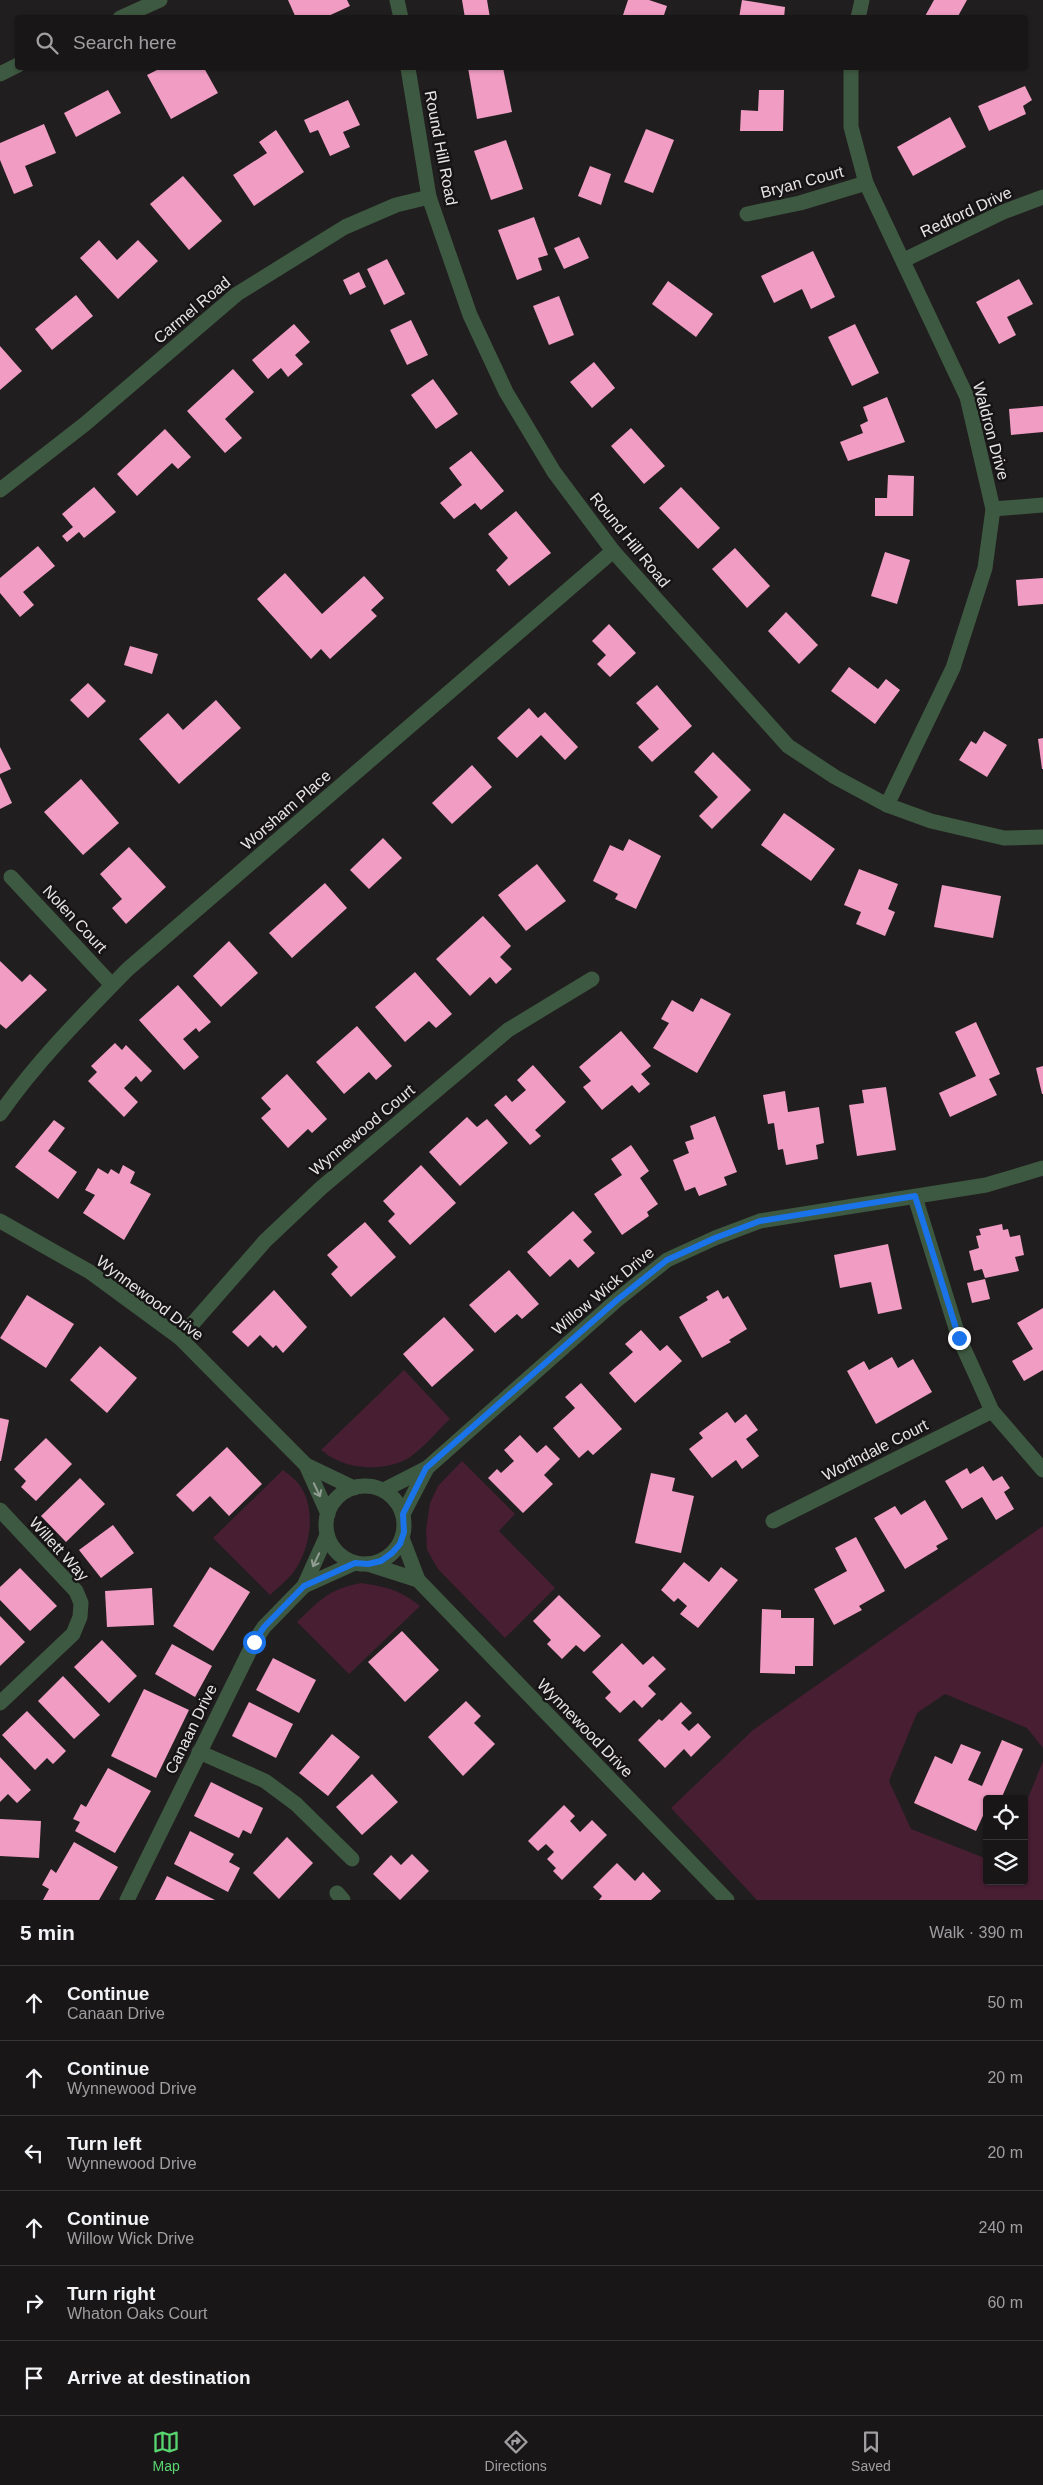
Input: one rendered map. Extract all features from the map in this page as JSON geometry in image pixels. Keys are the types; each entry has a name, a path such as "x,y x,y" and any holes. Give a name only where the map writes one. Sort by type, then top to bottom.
{"street":[{"path":"127,15 160,0"},
{"path":"397,0 400,15"},
{"path":"859,15 862,0"},
{"path":"0,74 15,66"},
{"name":"Round Hill Road","path":"408,70 429,197 470,314 506,392 554,472 613,551 788,746 835,778 887,805 931,821 1004,838 1043,838"},
{"name":"Waldron Drive","path":"851,70 851,127 866,183 904,260 967,397 993,509 985,568 953,668 887,805"},
{"name":"Bryan Court","path":"747,214 800,204 866,183"},
{"name":"Redford Drive","path":"904,260 1003,212 1043,196"},
{"name":"Carmel Road","path":"0,490 85,424 237,294 345,227 396,205 429,197"},
{"path":"993,509 1043,505"},
{"name":"Worsham Place","path":"0,1114 23,1081 71,1027 128,970 613,551"},
{"name":"Nolen Court","path":"11,877 112,985"},
{"name":"Wynnewood Court","path":"180,1338 266,1241 321,1188 508,1030 592,979"},
{"name":"Willow Wick Drive","path":"384,1490 426,1468 617,1300 667,1260 715,1238 760,1221 986,1185 1043,1168"},
{"path":"915,1196 959,1338 992,1411 1043,1470"},
{"name":"Wynnewood Drive","path":"0,1221 90,1272 180,1338 306,1466 328,1514 327,1535 337,1552 361,1564 418,1580"},
{"name":"Worthdale Court","path":"773,1521 992,1411"},
{"name":"Wynnewood Drive","path":"306,1466 354,1488 372,1486 384,1490"},
{"name":"Willow Wick Drive","path":"403,1514 426,1468"},
{"path":"328,1514 337,1497 354,1488"},
{"path":"384,1490 394,1497 403,1514"},
{"name":"Willett Way","path":"0,1510 76,1591 81,1603 80,1617 73,1634 0,1703"},
{"name":"Wynnewood Drive","path":"403,1514 402,1538 418,1580 727,1900"},
{"name":"Canaan Drive","path":"127,1900 254,1642 264,1627 304,1586 327,1535"},
{"path":"361,1564 381,1561 392,1553 402,1538"},
{"name":"Canaan Drive","path":"304,1586 361,1564"},
{"path":"200,1752 278,1790 296,1804 352,1859"}],"shaded area":[{"path":"404,1370 450,1419 423,1446 406,1459 387,1466 377,1467 346,1464 321,1450"},
{"path":"462,1461 515,1514 499,1531 555,1588 505,1638 438,1569 427,1550 426,1530 430,1503 438,1486"},
{"path":"283,1470 296,1481 304,1492 308,1503 310,1526 301,1561 290,1577 270,1595 213,1538"},
{"path":"1043,1526 1043,1748 1027,1728 945,1694 917,1713 889,1781 911,1829 983,1857 983,1885 1028,1885 1028,1798 1043,1761 1043,1900 757,1900 671,1808 753,1730"},
{"path":"361,1583 393,1590 420,1606 349,1674 297,1622 326,1596 350,1585"}],"building":[{"path":"288,0 347,0 350,6 330,15 295,15"},
{"path":"462,0 487,0 490,15 464,15"},
{"path":"628,0 649,0 667,6 664,15 623,15"},
{"path":"742,0 785,7 784,15 740,15"},
{"path":"934,0 967,0 959,15 926,15"},
{"path":"157,70 205,70 218,93 171,119 147,75"},
{"path":"468,70 503,70 512,112 477,119"},
{"path":"1025,86 1032,100 1023,106 1026,114 989,131 978,106"},
{"path":"108,90 121,113 76,137 64,113"},
{"path":"759,90 784,90 783,131 740,131 741,110 758,111"},
{"path":"348,100 360,125 343,132 350,147 330,156 318,130 310,133 304,120"},
{"path":"950,117 966,147 913,176 897,147"},
{"path":"44,124 56,153 25,166 33,186 14,194 0,160 0,143"},
{"path":"646,129 674,140 653,193 624,182"},
{"path":"276,130 304,172 254,206 233,175 267,153 259,142"},
{"path":"506,140 523,189 491,200 474,151"},
{"path":"590,166 611,174 601,205 578,196"},
{"path":"183,176 222,221 189,250 150,204"},
{"path":"534,217 548,255 538,258 542,270 517,280 498,230"},
{"path":"579,237 589,258 564,269 554,248"},
{"path":"99,240 117,260 138,240 158,261 118,299 80,258"},
{"path":"813,251 835,297 811,309 802,289 774,303 761,276"},
{"path":"387,259 405,294 384,305 367,269"},
{"path":"359,272 366,287 350,295 343,280"},
{"path":"1019,279 1033,304 1007,317 1016,335 999,344 976,302"},
{"path":"668,281 713,314 696,337 652,304"},
{"path":"76,295 93,316 52,350 35,329"},
{"path":"559,296 574,335 549,345 533,306"},
{"path":"411,320 428,355 407,365 390,330"},
{"path":"294,324 310,342 295,355 303,364 288,377 281,368 268,379 252,360"},
{"path":"855,324 879,373 852,386 828,337"},
{"path":"0,346 22,371 0,390"},
{"path":"594,362 615,388 592,408 570,382"},
{"path":"233,369 254,392 225,419 242,438 225,453 187,411"},
{"path":"433,379 458,414 436,429 411,395"},
{"path":"887,397 905,442 848,461 840,442 863,433 860,425 868,421 863,407"},
{"path":"1043,406 1043,432 1011,435 1009,409"},
{"path":"631,428 665,466 644,484 611,446"},
{"path":"165,429 191,457 178,469 172,463 137,496 117,474"},
{"path":"471,451 504,491 481,510 475,503 454,519 440,503 462,485 449,468"},
{"path":"888,475 914,476 913,516 875,516 875,498 887,498"},
{"path":"94,487 116,512 84,538 79,532 67,542 62,536 73,527 62,514"},
{"path":"681,487 720,528 698,549 659,508"},
{"path":"516,511 551,553 509,586 496,570 508,558 488,534"},
{"path":"38,546 55,566 23,592 34,605 20,617 0,593 0,578"},
{"path":"735,548 770,586 747,608 712,569"},
{"path":"885,552 910,560 897,604 871,596"},
{"path":"285,573 322,614 364,576 384,598 371,610 377,616 330,659 321,649 311,659 257,599"},
{"path":"1043,578 1043,604 1018,606 1016,580"},
{"path":"786,612 818,645 799,664 768,631"},
{"path":"609,624 636,653 610,677 597,664 606,655 592,641"},
{"path":"130,646 158,654 152,674 124,665"},
{"path":"849,667 878,689 886,679 900,690 875,724 831,691"},
{"path":"88,683 106,701 88,718 70,700"},
{"path":"657,685 692,726 652,762 638,747 659,729 636,703"},
{"path":"216,700 241,728 179,784 139,739 168,713 183,730"},
{"path":"529,708 538,718 545,712 578,747 565,760 541,735 517,758 497,738"},
{"path":"984,731 1007,745 987,777 959,760 971,741 976,744"},
{"path":"1043,738 1043,769 1042,769 1038,739"},
{"path":"0,747 11,769 0,774"},
{"path":"713,752 751,790 712,829 699,816 718,797 694,772"},
{"path":"472,765 492,787 452,824 432,803"},
{"path":"0,777 12,803 0,809"},
{"path":"81,779 119,823 83,855 44,812"},
{"path":"784,813 835,849 811,881 761,845"},
{"path":"383,838 402,858 369,889 350,870"},
{"path":"629,839 661,856 636,909 615,899 618,894 593,881 610,845 623,851"},
{"path":"129,847 166,887 126,924 112,908 122,899 100,874"},
{"path":"537,864 566,901 526,931 498,895"},
{"path":"859,869 898,884 888,909 895,912 885,936 856,924 861,912 844,905"},
{"path":"325,883 347,908 292,958 269,933"},
{"path":"942,885 1001,896 993,938 934,927"},
{"path":"483,916 511,946 500,957 512,969 496,984 490,977 470,996 436,959"},
{"path":"229,941 258,973 221,1007 193,976"},
{"path":"0,961 22,982 30,974 47,990 6,1029 0,1024"},
{"path":"415,972 452,1014 436,1028 429,1021 405,1042 375,1007"},
{"path":"178,985 211,1022 199,1032 196,1028 183,1039 199,1057 184,1070 139,1020"},
{"path":"701,998 731,1014 697,1073 653,1048 669,1023 661,1019 672,1000 693,1012"},
{"path":"976,1022 1000,1074 989,1079 997,1095 950,1117 939,1093 976,1076 955,1032"},
{"path":"357,1026 392,1066 376,1080 369,1072 344,1094 316,1062"},
{"path":"621,1031 651,1066 641,1074 650,1084 639,1093 632,1085 602,1110 583,1087 591,1081 579,1067"},
{"path":"115,1043 122,1050 126,1045 152,1071 141,1082 136,1076 124,1088 138,1102 124,1117 88,1081 97,1072 91,1066"},
{"path":"533,1065 566,1102 535,1130 541,1136 530,1145 494,1105 506,1095 512,1102 526,1090 517,1080"},
{"path":"1043,1066 1043,1094 1042,1094 1036,1068"},
{"path":"287,1074 327,1119 312,1133 308,1129 288,1148 261,1118 271,1109 261,1098"},
{"path":"886,1087 896,1150 857,1156 849,1105 864,1103 862,1090"},
{"path":"785,1091 788,1112 819,1107 824,1143 816,1145 818,1159 786,1165 783,1149 778,1150 774,1123 768,1124 763,1095"},
{"path":"715,1116 737,1172 724,1177 727,1185 699,1196 695,1187 685,1191 673,1160 689,1153 685,1142 694,1139 690,1126"},
{"path":"467,1117 477,1127 487,1119 508,1143 460,1186 429,1152"},
{"path":"54,1120 65,1128 48,1151 77,1172 58,1199 15,1167"},
{"path":"631,1145 649,1171 640,1178 658,1204 647,1212 649,1216 622,1235 594,1194 622,1175 611,1159"},
{"path":"123,1165 135,1172 130,1183 151,1194 124,1240 83,1213 95,1195 85,1190 98,1168 108,1174 111,1169 119,1174"},
{"path":"421,1165 456,1203 410,1245 388,1221 395,1214 383,1201"},
{"path":"573,1211 592,1232 583,1240 595,1253 578,1268 570,1259 550,1277 527,1252"},
{"path":"365,1222 396,1257 351,1297 331,1274 338,1267 327,1255"},
{"path":"1002,1224 1003,1230 1008,1229 1010,1237 1020,1235 1024,1255 1015,1257 1019,1271 985,1278 982,1269 974,1271 969,1251 979,1248 976,1236 981,1235 979,1229"},
{"path":"888,1244 902,1309 878,1314 871,1282 840,1288 834,1255"},
{"path":"509,1270 539,1304 522,1319 517,1314 495,1333 469,1305"},
{"path":"985,1279 990,1299 972,1303 967,1283"},
{"path":"274,1290 307,1327 283,1353 276,1345 273,1348 260,1335 248,1347 232,1332"},
{"path":"718,1290 723,1299 728,1296 747,1329 729,1340 731,1342 702,1358 679,1317 708,1300 706,1297"},
{"path":"27,1295 74,1324 46,1368 0,1338"},
{"path":"1043,1308 1043,1370 1024,1381 1012,1361 1033,1349 1017,1323"},
{"path":"444,1317 474,1350 432,1387 403,1354"},
{"path":"641,1330 660,1351 667,1345 682,1361 635,1403 609,1373 633,1352 625,1344"},
{"path":"100,1346 137,1378 107,1413 70,1380"},
{"path":"892,1357 898,1368 913,1359 932,1392 876,1424 847,1371 864,1361 869,1370"},
{"path":"581,1383 622,1429 593,1455 588,1450 579,1458 553,1428 575,1408 565,1397"},
{"path":"727,1412 735,1423 746,1414 758,1430 746,1439 759,1456 742,1469 736,1460 712,1478 689,1449 703,1438 699,1433"},
{"path":"0,1418 9,1420 1,1461 0,1461"},
{"path":"520,1435 537,1453 546,1445 560,1459 544,1475 553,1484 523,1513 488,1478 497,1469 501,1473 514,1461 504,1450"},
{"path":"46,1438 72,1464 36,1501 21,1487 26,1481 14,1469"},
{"path":"227,1447 262,1484 229,1516 210,1496 193,1512 176,1495"},
{"path":"983,1466 993,1481 1002,1476 1010,1488 1004,1492 1014,1509 996,1520 982,1497 962,1509 945,1481 967,1468 970,1474"},
{"path":"651,1473 675,1478 672,1491 694,1496 681,1553 635,1543"},
{"path":"80,1478 105,1504 66,1542 41,1516"},
{"path":"925,1500 948,1539 936,1546 938,1549 905,1569 874,1518 895,1506 901,1515"},
{"path":"113,1525 134,1553 101,1578 79,1550"},
{"path":"856,1537 885,1591 859,1606 862,1610 834,1625 814,1589 847,1571 835,1548"},
{"path":"684,1562 709,1582 721,1567 738,1580 698,1628 680,1614 687,1606 678,1598 674,1602 661,1590"},
{"path":"210,1567 250,1592 213,1651 173,1626"},
{"path":"20,1568 57,1606 30,1631 0,1600 0,1587"},
{"path":"152,1588 154,1625 107,1627 105,1591"},
{"path":"559,1595 601,1636 584,1652 576,1645 562,1659 547,1644 551,1640 533,1621"},
{"path":"762,1609 781,1610 781,1618 814,1618 813,1666 795,1666 795,1674 760,1673"},
{"path":"0,1616 25,1642 0,1666"},
{"path":"402,1631 439,1670 405,1702 368,1662"},
{"path":"102,1640 137,1676 109,1703 74,1667"},
{"path":"622,1643 643,1665 653,1656 666,1669 648,1686 656,1694 642,1708 634,1700 620,1713 605,1698 611,1692 592,1672"},
{"path":"172,1644 212,1666 195,1697 155,1674"},
{"path":"273,1658 316,1680 299,1713 256,1690"},
{"path":"63,1676 100,1715 74,1739 38,1701"},
{"path":"144,1689 189,1710 156,1778 111,1756"},
{"path":"466,1701 481,1716 474,1723 495,1744 463,1776 428,1737"},
{"path":"249,1702 293,1724 276,1758 232,1736"},
{"path":"681,1702 692,1713 681,1723 689,1731 698,1723 711,1737 691,1757 684,1749 665,1768 638,1740 659,1719 662,1721"},
{"path":"27,1711 66,1751 53,1764 47,1758 35,1770 2,1735"},
{"path":"332,1734 360,1757 328,1796 299,1773"},
{"path":"1002,1740 1023,1749 1003,1795 983,1795 983,1816 976,1831 914,1803 935,1756 952,1764 961,1744 981,1752 968,1780 982,1786"},
{"path":"0,1757 31,1790 17,1803 8,1794 0,1802"},
{"path":"108,1768 151,1791 115,1853 75,1831 80,1822 73,1819 81,1804 86,1807"},
{"path":"372,1774 398,1802 362,1835 336,1807"},
{"path":"211,1782 263,1808 251,1834 243,1830 239,1838 194,1816"},
{"path":"564,1805 575,1816 570,1821 580,1832 592,1820 607,1835 562,1880 553,1871 556,1868 547,1859 554,1852 546,1844 538,1851 528,1841"},
{"path":"0,1819 41,1821 39,1858 0,1856"},
{"path":"190,1831 234,1854 229,1862 240,1868 228,1892 174,1864"},
{"path":"287,1837 313,1863 279,1899 253,1873"},
{"path":"74,1842 118,1867 99,1900 43,1900 49,1889 42,1885 51,1869 56,1873"},
{"path":"412,1854 429,1871 400,1900 373,1874 391,1855 401,1865"},
{"path":"617,1863 635,1881 643,1872 661,1891 651,1900 599,1900 602,1896 593,1887"},
{"path":"167,1876 215,1900 155,1900"}],"route":[{"path":"254,1642 264,1627 304,1586 355,1563 368,1564 381,1561 392,1553 400,1544 404,1532 403,1514 426,1468 617,1300 667,1260 715,1238 760,1221 915,1196 959,1338"}]}
